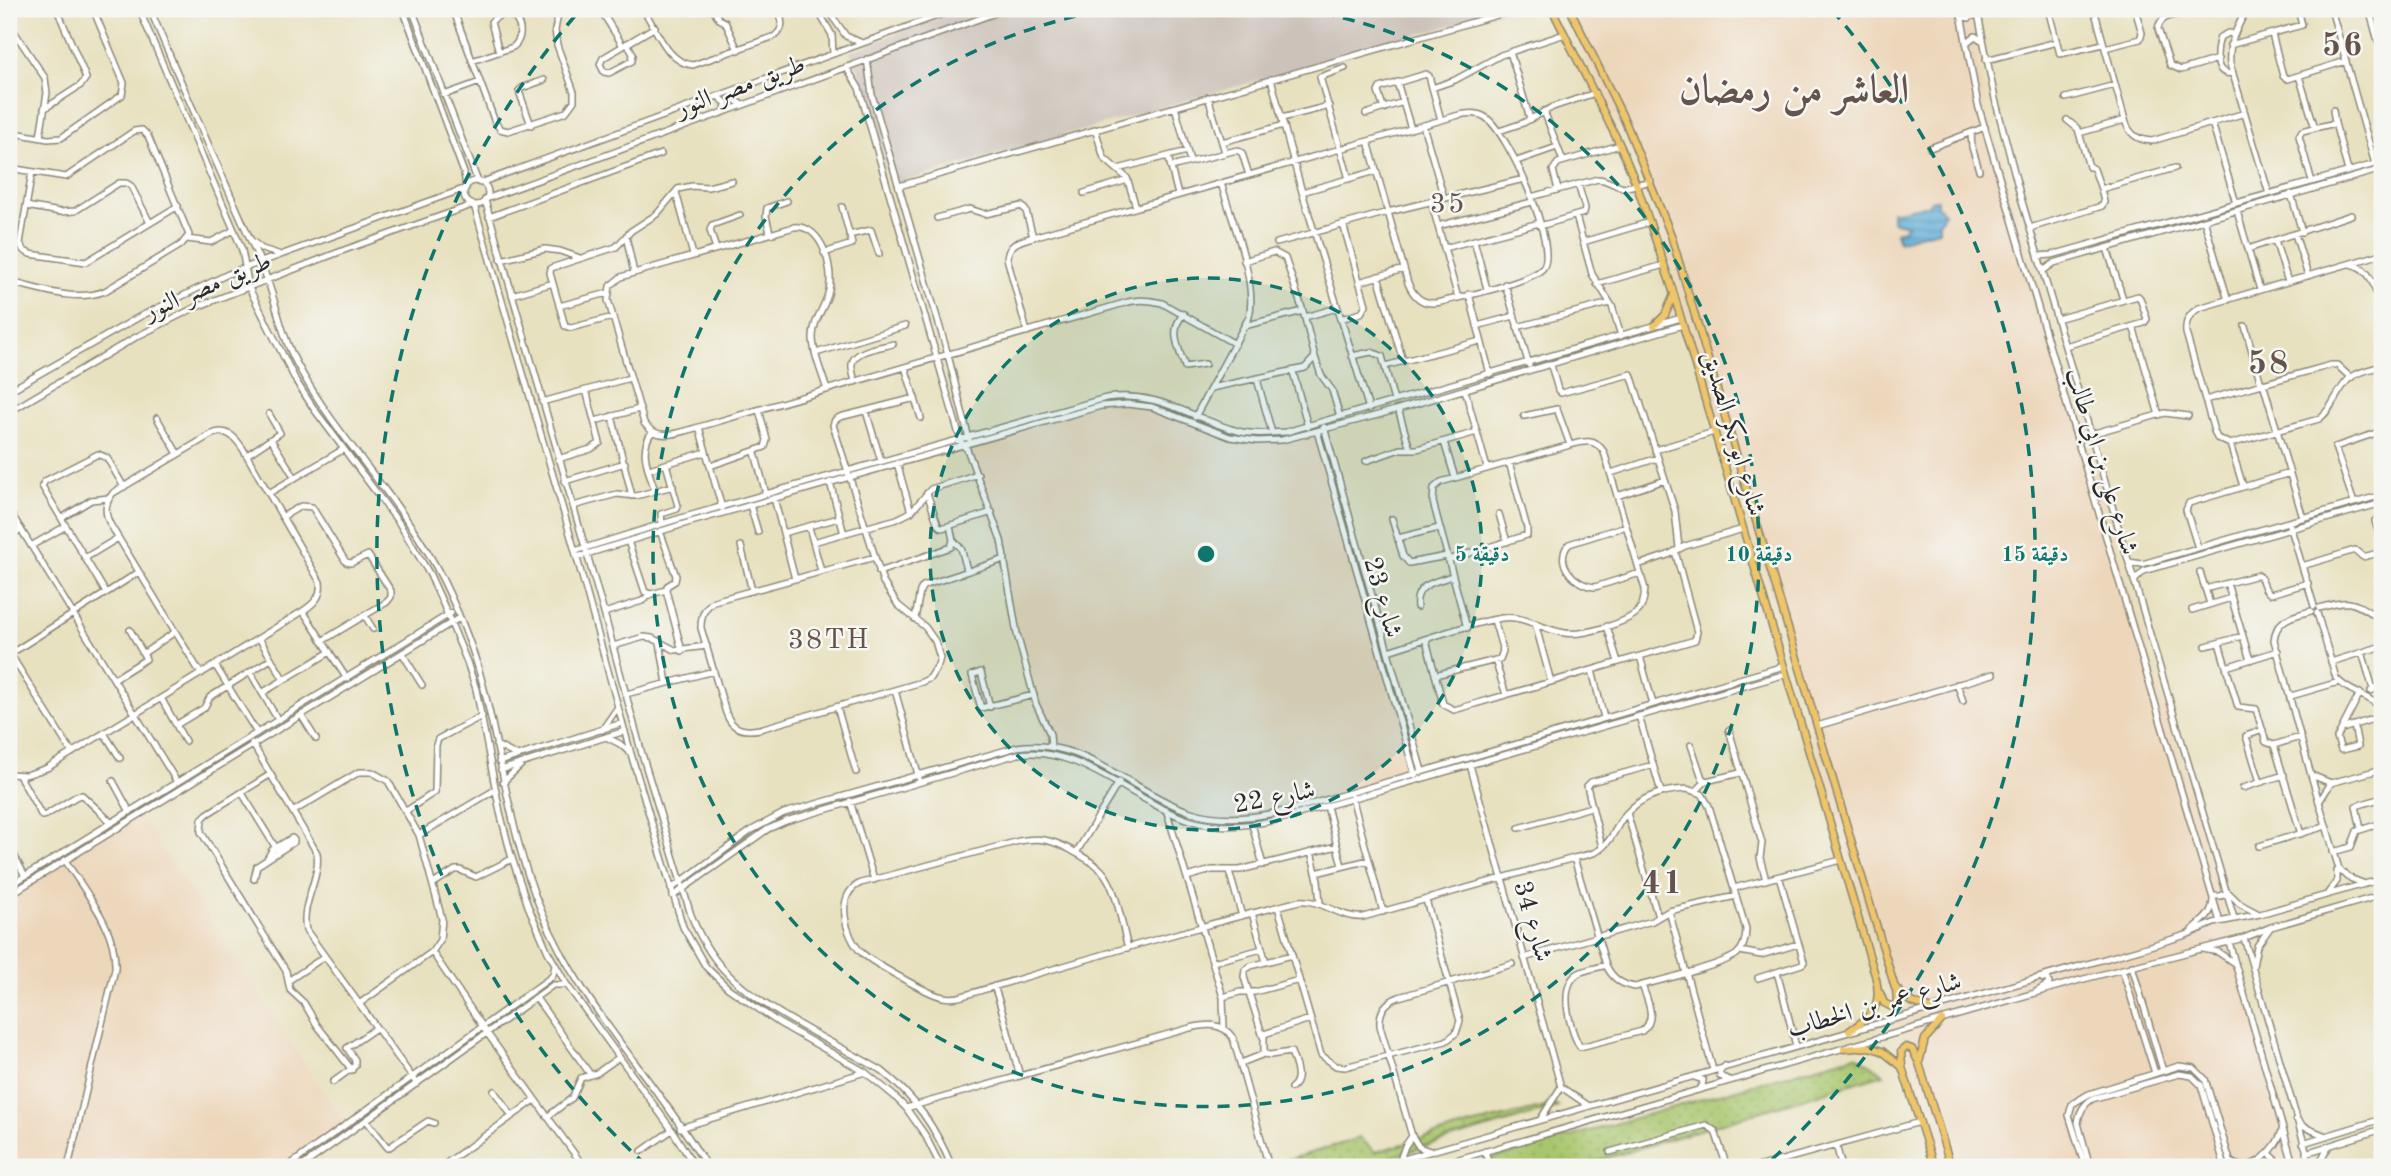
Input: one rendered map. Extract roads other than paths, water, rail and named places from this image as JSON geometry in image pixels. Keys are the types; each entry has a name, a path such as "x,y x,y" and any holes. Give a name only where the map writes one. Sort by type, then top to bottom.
{"main road":[{"name":"شارع ابو بكر الصديق","path":"1570,9 1651,181 1684,276 1895,988"},
{"name":"شارع ابو بكر الصديق","path":"1553,11 1620,145 1650,222 1682,322 1879,991"},
{"path":"1654,326 1669,309 1674,296"},
{"path":"1755,570 1769,565"},
{"path":"1829,818 1843,814"},
{"path":"1843,868 1858,864"},
{"path":"1879,991 1884,1003 1892,1007 1897,1003 1895,988"},
{"path":"1895,988 1911,1002 1930,1008"},
{"path":"1849,1031 1869,1015 1879,991"},
{"path":"1919,1063 1925,1039 1942,1020"},
{"path":"1844,1049 1869,1047 1882,1051 1902,1067"},
{"path":"1934,1167 1902,1067 1901,1051 1906,1047 1912,1049 1919,1063 1951,1167"}],"street":[{"path":"44,109 81,85 86,78 57,9"},
{"path":"9,132 61,138 122,95 124,83 93,9"},
{"path":"139,9 242,250 249,288 296,381 386,503 430,575 448,614 470,668 495,790 512,859 530,913 566,985 672,1130 695,1167"},
{"path":"149,9 259,261 285,338 304,376 416,533 456,609 482,679 515,833 540,909 575,979 707,1167"},
{"path":"403,9 464,173 466,199 473,205 477,215 683,927 706,967 728,988 768,1016 879,1082 906,1108 941,1167"},
{"path":"412,9 472,171 487,189 488,214 604,613 642,754 691,915 714,958 736,981 896,1082 918,1105 942,1142 952,1167"},
{"path":"453,9 495,122 500,129 513,131 566,112 574,101 574,92 557,45 555,23 559,9"},
{"path":"499,52 491,22 495,18 524,9"},
{"path":"600,9 625,45 633,54 632,61 609,73 604,72 600,65 603,58 625,45 654,27"},
{"path":"643,9 676,59 687,65 699,65 778,34 782,23 776,9"},
{"path":"713,9 719,19 725,22 738,50"},
{"path":"817,9 832,35 833,54"},
{"path":"827,9 846,36 862,43"},
{"name":"طريق مصر النور","path":"479,182 957,9"},
{"path":"981,9 981,18"},
{"path":"899,186 1518,9"},
{"path":"1541,9 1553,11"},
{"path":"2048,9 2060,54 2140,39 2142,33 2135,9"},
{"path":"2094,9 2125,120 2133,135 2152,141 2245,113"},
{"path":"2246,9 2230,45 2233,73 2269,194"},
{"path":"2230,45 2302,25 2298,9"},
{"path":"2331,9 2375,164"},
{"path":"2369,9 2382,55"},
{"name":"طريق مصر النور","path":"486,200 1001,10"},
{"path":"1960,12 1969,18 1978,11"},
{"name":"شارع على بن ابى طالب","path":"1978,11 2005,142 2234,918"},
{"name":"شارع على بن ابى طالب","path":"1960,12 1985,127 2220,922"},
{"path":"472,61 513,47 520,38 518,24 512,13"},
{"path":"2183,13 2162,19 2159,23 2158,29 2170,65 2181,70 2218,58"},
{"path":"9,24 45,78 47,93 40,137"},
{"path":"1432,88 1455,80 1492,58 1565,34"},
{"path":"2233,34 2220,37 2218,58 2221,71 2233,73"},
{"path":"2272,34 2283,76 2288,79 2346,61"},
{"path":"1966,44 1969,38 1975,36 1983,41"},
{"path":"1986,60 2057,42"},
{"path":"1510,52 1530,119"},
{"path":"867,59 870,85 948,355 966,442"},
{"path":"846,67 859,88 937,358 992,512 1005,559 1013,616 1034,695 1050,734 1051,747"},
{"path":"1345,68 1320,77 1349,179"},
{"path":"1384,108 1379,88 1426,74 1429,76 1441,120"},
{"path":"2299,76 2315,128"},
{"path":"1271,79 1302,192 1369,409"},
{"path":"531,125 519,92 522,88 544,80"},
{"path":"444,95 480,82"},
{"path":"1397,82 1411,129"},
{"path":"9,85 9,113"},
{"path":"859,88 870,85"},
{"path":"2066,98 2115,85"},
{"path":"735,90 733,98 742,105"},
{"path":"1499,131 1595,93"},
{"path":"718,96 726,103 725,111"},
{"path":"1208,97 1225,152"},
{"path":"1366,114 1403,102"},
{"path":"1222,142 1329,106"},
{"path":"1175,107 1190,161"},
{"path":"2333,110 2348,171"},
{"path":"1544,111 1563,162"},
{"path":"1027,332 1007,258 1013,245 1136,207 1466,113 1478,114 1489,120 1517,161 1532,200 1547,253 1545,264 1536,274 1505,284 1458,298 1435,303 1423,302 1413,294 1404,269 1368,141"},
{"path":"2030,228 2102,206 2104,202 2078,129 2067,120"},
{"path":"2079,134 2125,120"},
{"path":"2212,122 2260,290"},
{"path":"2312,182 2299,136 2302,131 2335,123"},
{"path":"1423,125 1444,198"},
{"path":"1930,148 1985,127"},
{"path":"1095,129 1105,159 1128,180 1136,207"},
{"path":"9,167 66,177 134,131 142,130 148,136 188,231 187,239 181,245 105,291 92,296 71,295 9,282"},
{"path":"1971,133 1979,170"},
{"path":"1558,190 1554,166 1620,145"},
{"path":"1517,161 1558,147"},
{"path":"1118,169 1187,151"},
{"path":"1171,167 1225,152 1240,151 1249,175"},
{"path":"477,215 488,214 661,154"},
{"path":"1168,156 1178,195"},
{"path":"2043,271 2050,265 2236,211 2312,182 2382,162"},
{"path":"2101,189 2175,168"},
{"path":"2038,256 2063,252 2269,194 2382,169"},
{"path":"464,173 472,171"},
{"path":"1302,192 1376,171"},
{"path":"32,172 20,243 23,250 30,254 76,262 90,260 178,206"},
{"path":"1277,243 1388,212 1524,179"},
{"path":"1438,226 1598,179 1623,188 1651,181"},
{"path":"1084,192 1128,180"},
{"path":"613,317 568,328 564,324 551,268 611,250 657,214 676,191 692,186 708,187 732,181"},
{"path":"466,188 471,183 479,182"},
{"path":"26,206 70,213 119,183 126,183 131,186 150,223"},
{"path":"1192,422 1250,317 1252,298 1244,261 1221,183"},
{"path":"1444,248 1576,216 1585,211 1578,184"},
{"name":"طريق مصر النور","path":"9,391 141,316 244,267 466,188"},
{"path":"676,191 694,255"},
{"path":"2291,191 2308,276"},
{"path":"473,205 486,200"},
{"path":"770,233 767,208 787,201"},
{"path":"1431,201 1458,298"},
{"name":"طريق مصر النور","path":"9,412 149,330 194,308 347,249 473,205"},
{"path":"937,218 967,209 985,214 1021,206 1026,211 1034,237"},
{"path":"824,253 851,245 842,207"},
{"path":"716,249 710,230 712,225 740,215"},
{"path":"2248,249 2351,215"},
{"path":"1576,216 1597,284 1611,303 1621,336"},
{"path":"2204,220 2228,300"},
{"path":"1583,242 1650,222"},
{"path":"1340,319 1364,310 1366,305 1343,224"},
{"path":"827,390 813,340 814,327 827,299 830,285 824,253 817,236 805,227 770,233 635,272 615,281 608,293 644,423 652,432 664,436 759,410 1141,300 1156,301 1184,314 1235,344"},
{"path":"187,239 211,242 234,230"},
{"path":"849,234 871,230 879,254"},
{"path":"626,236 635,272"},
{"path":"248,238 262,249 281,254"},
{"path":"1474,240 1487,289"},
{"path":"2275,240 2288,282"},
{"path":"2108,248 2123,299"},
{"path":"501,260 545,249 583,258"},
{"path":"1244,261 1269,253 1282,255 1287,262 1315,357 1321,374 1332,390 1340,417"},
{"path":"2382,254 2199,308 2185,324 2217,438 2230,444 2313,422 2325,415 2351,378 2382,366"},
{"path":"2348,264 2359,266 2368,272 2382,315"},
{"path":"1597,284 1664,265"},
{"path":"1359,282 1404,269"},
{"path":"1378,276 1403,361"},
{"path":"915,281 920,283 925,278"},
{"path":"512,295 553,283"},
{"path":"1505,284 1531,371"},
{"path":"559,306 608,293"},
{"path":"920,298 922,293 929,293"},
{"path":"1469,294 1490,374"},
{"path":"2052,357 2057,351 2144,323 2147,319 2137,296 2057,319"},
{"path":"1517,327 1611,303"},
{"path":"1244,326 1337,308"},
{"path":"1184,314 1177,321 1175,328 1185,367 1205,364"},
{"path":"1478,326 1514,316"},
{"path":"1670,322 1672,329"},
{"path":"576,554 662,524 750,505 830,482 881,461 966,442 1084,410 1114,404 1152,407 1230,436 1257,442 1282,440 1531,371 1672,329 1682,322"},
{"path":"586,551 660,531 766,494 897,463 1094,400 1117,396 1151,398 1244,432 1272,433 1311,426 1654,326 1682,322"},
{"path":"816,353 905,326"},
{"path":"2133,326 2159,415"},
{"path":"2245,327 2303,518"},
{"path":"2045,335 2054,335 2060,330"},
{"path":"1385,366 1480,341"},
{"path":"855,382 852,366 856,356 893,344"},
{"path":"1352,356 1375,352 1382,356 1394,401"},
{"path":"1211,388 1293,372 1309,366 1315,357"},
{"path":"1426,640 1443,704 1450,709 1696,638 1697,632 1677,549 1678,523 1631,374 1561,393 1551,365"},
{"path":"2205,400 2331,365 2337,365 2351,378"},
{"path":"905,367 921,418"},
{"name":"شارع 23","path":"1293,372 1311,426 1317,432 1414,773 1420,779"},
{"path":"542,402 631,378"},
{"path":"1256,379 1272,433"},
{"path":"558,459 598,446 600,437 586,390"},
{"path":"1465,390 1487,468"},
{"path":"875,557 714,601 708,606 701,620 707,646 729,720 737,728 745,731 760,729 895,690 929,678 939,665 940,658 935,641 925,627 892,598 879,572 875,557 833,423 838,418 915,398"},
{"path":"595,421 639,409"},
{"path":"1398,409 1410,449"},
{"path":"1524,416 1557,409 1570,444"},
{"path":"710,466 755,453 765,447 767,440 759,410"},
{"path":"866,411 881,461"},
{"path":"2091,434 2159,415 2172,413 2188,416"},
{"path":"247,455 279,432 269,414"},
{"path":"612,416 632,496"},
{"path":"157,418 178,454"},
{"name":"شارع 23","path":"1323,422 1422,771 1420,779"},
{"path":"699,427 723,509"},
{"path":"2354,503 2335,447 2382,431"},
{"path":"9,774 40,772 303,611 316,602 319,596 320,582 247,455 235,439 224,432 212,434 109,498 92,500 62,518"},
{"path":"652,432 645,445 655,491"},
{"path":"1366,461 1398,450 1444,442 1477,432"},
{"path":"1656,450 1714,432"},
{"path":"271,439 295,478"},
{"path":"1388,651 1426,640 1467,628 1494,620 1514,617 1570,634 1633,616 1641,608 1645,589 1604,452 1596,443 1584,441 1570,444 1437,485 1432,493 1439,528 1467,628"},
{"path":"1444,442 1455,478"},
{"path":"2230,444 2243,486"},
{"path":"269,493 344,449"},
{"path":"649,469 706,452"},
{"path":"755,453 766,494"},
{"path":"106,593 44,491 43,483 94,454 102,454 124,487"},
{"path":"1611,473 1658,458"},
{"path":"1392,519 1405,561 1409,563 1447,558 1524,538 1528,531 1509,462"},
{"path":"565,481 625,463"},
{"path":"897,463 911,512"},
{"path":"662,524 662,514 678,507 666,464"},
{"path":"2197,548 2186,510 2187,505 2290,473"},
{"path":"813,542 897,519 911,512 926,493 937,486 978,474"},
{"path":"2089,482 2099,492 2104,479"},
{"path":"1617,496 1665,480"},
{"path":"830,482 844,534"},
{"path":"573,506 617,494 632,496 673,486"},
{"path":"926,493 938,525 942,528 992,512"},
{"path":"2129,562 2142,564 2382,495"},
{"path":"109,498 105,511 107,518 201,674"},
{"path":"774,498 795,579"},
{"path":"2134,581 2144,571 2382,503"},
{"path":"750,505 758,532"},
{"path":"282,517 301,506 312,507 346,562 351,563 365,555 369,556 392,594 387,602 322,641"},
{"path":"2100,518 2101,509 2105,506 2114,513"},
{"path":"9,510 177,782"},
{"path":"1499,514 1507,542"},
{"path":"783,533 839,518"},
{"path":"2375,521 2382,546"},
{"path":"2289,522 2339,682 2371,698 2382,709"},
{"path":"31,545 66,526"},
{"path":"950,526 954,540 961,548 967,570"},
{"path":"1626,526 1569,544 1564,557 1573,579 1587,586 1595,587 1640,573"},
{"path":"809,527 821,571"},
{"path":"1398,538 1439,528"},
{"path":"9,537 21,529"},
{"path":"1638,565 1664,557 1677,549 1743,529"},
{"path":"660,531 676,579 666,590 682,651"},
{"path":"85,558 118,538"},
{"path":"879,572 949,548 954,540"},
{"path":"628,541 643,589 651,594"},
{"path":"741,545 752,591"},
{"path":"2302,566 2355,550 2363,557 2382,552"},
{"path":"915,619 923,586 1005,559"},
{"path":"72,753 9,653 139,572"},
{"path":"2200,572 2210,604"},
{"path":"2205,589 2258,575 2271,594 2308,583"},
{"path":"1418,607 1418,594 1423,586 1452,576"},
{"path":"2227,583 2250,660"},
{"path":"604,613 666,590"},
{"path":"2192,610 2231,597"},
{"path":"2326,895 2337,881 2337,867 2274,640 2278,626 2289,617 2347,601 2382,620"},
{"path":"9,886 456,609"},
{"path":"303,611 350,685"},
{"path":"365,616 373,629"},
{"path":"9,895 459,618"},
{"path":"1435,675 1500,659 1503,651 1494,620"},
{"path":"1535,623 1551,682"},
{"path":"1608,625 1618,662"},
{"path":"114,679 145,660 144,653 130,630"},
{"path":"144,653 175,632"},
{"path":"2206,646 2243,636"},
{"path":"613,646 645,637 652,638 667,648 682,651 707,646"},
{"path":"259,638 284,680"},
{"path":"660,643 667,683"},
{"path":"2219,643 2238,708 2256,709 2266,741 2274,745 2300,737"},
{"path":"2331,662 2379,647"},
{"path":"2227,667 2278,651"},
{"path":"262,693 330,652"},
{"path":"2362,652 2373,689 2371,698"},
{"path":"402,653 422,685"},
{"path":"1640,656 1653,704"},
{"path":"176,725 204,708 210,697 271,659"},
{"path":"1495,660 1506,695"},
{"path":"215,666 257,733"},
{"name":"شارع 22","path":"673,897 777,824 1018,754 1034,753 1071,761 1166,809 1204,824 1252,824 1327,806 1414,773 1784,666"},
{"path":"1592,670 1604,718"},
{"path":"626,694 714,671"},
{"path":"250,672 278,720"},
{"path":"990,707 981,672 972,674 979,706 983,709 1034,695"},
{"name":"شارع 22","path":"671,889 765,822 784,813 1017,747 1051,747 1084,758 1180,808 1217,817 1276,813 1420,779 1786,674"},
{"path":"1817,726 1993,674"},
{"path":"2291,696 2339,682"},
{"path":"1956,684 1963,701"},
{"path":"2373,689 2382,685"},
{"path":"895,690 920,782"},
{"path":"2354,725 2359,743 2357,747 2343,751 2339,749 2337,739 2360,693"},
{"path":"161,698 185,741"},
{"path":"602,730 618,707"},
{"path":"837,707 856,772"},
{"path":"301,715 316,739"},
{"path":"405,811 435,792 436,745 440,736 481,716"},
{"path":"1639,716 1661,792"},
{"path":"2342,729 2382,716"},
{"path":"499,762 622,723"},
{"path":"1729,730 1762,843 1760,858 1766,880"},
{"path":"2260,782 2246,736 2263,730"},
{"path":"501,770 625,731"},
{"path":"104,733 120,758"},
{"path":"606,737 631,754"},
{"path":"249,738 317,853 318,864 304,922 310,936 417,1084"},
{"path":"496,745 518,756"},
{"path":"1691,745 1702,778 1706,781"},
{"path":"2274,745 2301,834"},
{"path":"503,782 523,763"},
{"name":"شارع 34","path":"1469,765 1561,1087"},
{"path":"1602,847 1586,789 1588,784 1653,765"},
{"path":"2311,775 2331,783 2382,769"},
{"path":"294,811 352,774 366,771 384,778 419,835 442,926 440,940 432,952 359,1004"},
{"path":"1696,791 1706,781 1740,773"},
{"path":"271,774 207,814 202,819 201,832 286,971 290,989 304,1003 317,1025 352,1070"},
{"path":"19,775 41,816 82,795 112,823"},
{"path":"2243,788 2284,775"},
{"path":"1076,853 1122,777"},
{"path":"113,781 130,812"},
{"path":"2319,802 2331,783"},
{"path":"1128,948 1108,880 1101,869 1055,841 1035,838 874,880 852,889 844,904 854,942 863,954 942,997 959,997 995,986 1128,948 1202,926 1299,901 1320,903 1351,917 1363,918 1574,858 1602,847 1612,837 1627,813 1640,802 1661,792 1679,789 1702,794 1709,806 1746,929 1744,945 1740,951 1723,960 1687,972 1642,985 1622,983 1612,976 1606,965 1574,858"},
{"path":"419,835 495,790"},
{"path":"242,793 280,847 257,866 254,879"},
{"path":"848,794 874,880"},
{"path":"1352,795 1384,912"},
{"path":"2361,830 2356,806 2382,798"},
{"path":"1327,806 1342,866"},
{"path":"1519,828 1591,807"},
{"path":"1166,809 1223,997 1224,1028"},
{"path":"1627,813 1658,917"},
{"path":"1252,824 1263,864"},
{"path":"2333,851 2351,847 2354,834 2382,824"},
{"path":"2259,846 2326,826"},
{"path":"9,846 25,876"},
{"path":"1186,877 1212,870 1229,871 1337,846"},
{"path":"1311,852 1320,903"},
{"path":"61,854 110,932 115,957 115,969 68,1167"},
{"path":"433,884 456,870 476,877 512,859"},
{"path":"1734,888 1841,859"},
{"path":"1316,873 1369,860"},
{"path":"2337,867 2344,876 2365,884"},
{"path":"1229,871 1242,916"},
{"path":"1758,978 1803,963 1779,876"},
{"name":"شارع عمر بن الخطاب","path":"1376,1167 2075,968 2186,935 2220,922 2260,914 2382,879"},
{"path":"2186,935 2209,916 2213,896 2228,892 2240,904 2260,914"},
{"path":"525,898 529,899 535,895"},
{"name":"شارع عمر بن الخطاب","path":"1431,1167 2080,980 2244,938 2271,927 2382,895"},
{"path":"1524,958 1598,937 1669,911 1736,896"},
{"path":"1278,907 1321,1055 1336,1066 1356,1066 1446,1041 1457,1033 1460,1021 1426,900"},
{"path":"530,913 536,907 540,909"},
{"path":"1669,911 1713,1070"},
{"path":"1252,913 1266,962"},
{"path":"2252,969 2257,946 2271,927"},
{"path":"2244,938 2281,1072 2311,1167"},
{"path":"2229,942 2294,1167"},
{"path":"1740,951 1760,955 1798,944"},
{"path":"2231,952 2238,946 2246,948"},
{"path":"1213,962 1262,949"},
{"path":"2196,949 2213,950 2234,963"},
{"path":"432,952 584,1167"},
{"path":"1264,1054 1263,1037 1248,992 1245,970 1292,955"},
{"path":"288,981 324,957"},
{"path":"1430,1151 1419,1147 1412,1136 1380,1020 1383,1008 1392,1000 1512,964"},
{"path":"287,1167 550,978 555,965"},
{"path":"1606,965 1579,973 1568,990 1566,1005 1580,1047 1642,1031 1647,1027 1651,1015 1642,985"},
{"path":"2132,967 2165,1078"},
{"path":"2075,968 2072,975 2080,980"},
{"path":"2122,970 2157,1080"},
{"path":"1777,972 1796,1046"},
{"path":"1223,997 1240,992 1255,992 1299,980"},
{"path":"2026,981 2049,980 2048,985 2031,996"},
{"path":"301,1167 553,985 566,985"},
{"path":"995,986 1007,1019 1009,1040 1020,1076"},
{"path":"536,998 590,1074"},
{"path":"1263,1037 1266,1032 1310,1019"},
{"path":"906,1108 1208,1025 1224,1028 1233,1038 1269,1167"},
{"path":"340,1054 376,1028"},
{"path":"2141,1031 2150,1029"},
{"path":"604,1037 611,1031"},
{"path":"333,1082 352,1070 356,1062 347,1048"},
{"path":"1241,1063 1264,1054 1291,1052 1298,1078 1291,1088"},
{"path":"547,1117 572,1098 581,1078 597,1073 618,1058"},
{"path":"1725,1066 1720,1071 1720,1076 1731,1080"},
{"path":"2091,1167 2078,1123 2086,1103 2163,1070 2187,1066 2205,1079 2212,1113 2232,1167"},
{"path":"680,1128 865,1072"},
{"path":"2266,1076 2272,1072 2281,1072"},
{"path":"2085,1167 2070,1108 2078,1099 2089,1094 2186,1074 2197,1080 2212,1113"},
{"path":"1689,1077 1702,1079 1702,1086 1698,1090"},
{"path":"1540,1120 1561,1087 1589,1106"},
{"path":"494,1091 512,1116"},
{"path":"441,1167 535,1100"},
{"path":"2295,1118 2314,1133 2326,1136"},
{"path":"2303,1143 2382,1119"},
{"path":"366,1120 388,1148 428,1121 435,1123"},
{"path":"1757,1167 1920,1122"},
{"path":"1610,1152 1706,1125 1715,1131 1727,1167"},
{"path":"2229,1158 2236,1166 2244,1167 2261,1161 2279,1141 2282,1127"},
{"path":"2306,1153 2382,1129"},
{"path":"642,1151 672,1130"},
{"path":"2218,1132 2225,1167"},
{"path":"1400,1160 1412,1136"},
{"path":"931,1147 942,1142"},
{"path":"1836,1145 1842,1167"},
{"path":"2317,1167 2329,1146"},
{"path":"1485,1151 1490,1167"},
{"path":"2270,1154 2275,1159 2276,1167"},
{"path":"312,1159 317,1167"}],"water":[{"path":"1937,200 1937,205 1945,213 1939,223 1939,230 1899,242 1896,232 1907,225 1892,221 1892,211 1928,206 1931,201"}],"district":[{"name":"56","path":"2343,43"},
{"name":"العاشر من رمضان","path":"1794,88"},
{"name":"35","path":"1448,202"},
{"name":"58","path":"2269,361"},
{"name":"38TH","path":"829,638"},
{"name":"41","path":"1663,881"}]}
